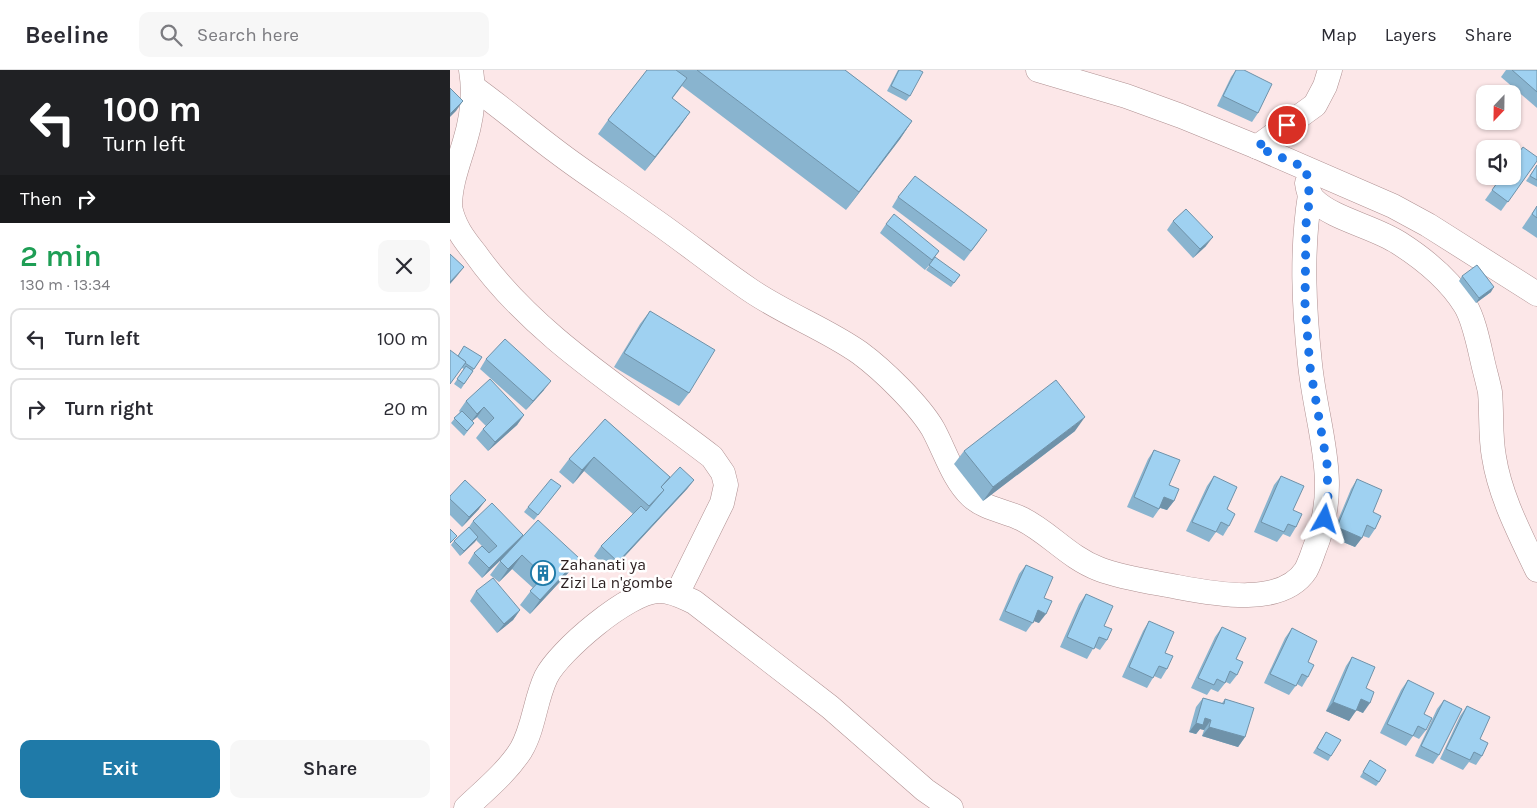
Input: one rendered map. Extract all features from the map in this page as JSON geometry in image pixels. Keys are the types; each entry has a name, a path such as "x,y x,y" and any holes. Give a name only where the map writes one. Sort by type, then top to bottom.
{"street":[{"path":"1038,70 1126,96 1181,116 1393,206 1428,225 1537,294"},
{"path":"1257,147 1315,104 1325,86 1330,70"},
{"path":"472,78 508,112 556,151 751,291 839,338 864,356 906,396 931,426 965,490 975,500 1020,518 1078,559 1101,570 1146,581 1208,592 1242,595 1267,593 1292,585 1306,570 1325,519 1328,500 1327,464 1310,367 1305,305 1306,224 1310,196 1306,168"},
{"path":"472,78 472,115 465,143 451,183 450,205 456,228 490,274 546,330 587,364 712,457 723,473 726,485 722,503 677,594"},
{"path":"1310,196 1329,210 1367,226 1414,254 1442,276 1466,306 1476,332 1490,392 1494,457 1502,489 1537,570"},
{"path":"466,808 503,772 522,749 546,678 557,661 613,610 637,596 658,591 677,594 694,602 830,707 926,799 950,808"}],"building":[{"path":"647,70 676,70 687,78 672,98 690,112 655,157 608,120"},
{"path":"697,70 845,70 912,121 859,192"},
{"path":"899,70 919,70 923,72 910,96 891,86"},
{"path":"1236,70 1244,70 1272,84 1258,113 1223,96"},
{"path":"1512,70 1537,70 1537,92"},
{"path":"450,88 463,101 450,114"},
{"path":"1523,147 1537,157 1537,161 1521,184 1521,150"},
{"path":"1537,165 1537,180 1530,176"},
{"path":"915,176 987,230 971,251 898,197"},
{"path":"1496,185 1520,185 1508,202 1492,190"},
{"path":"1537,206 1537,218 1532,214"},
{"path":"1186,209 1213,237 1200,249 1173,221"},
{"path":"894,214 939,251 932,260 886,224"},
{"path":"450,254 464,267 450,282"},
{"path":"935,257 960,275 954,283 929,265"},
{"path":"1477,265 1494,287 1479,298 1462,276"},
{"path":"650,311 715,350 689,393 624,353"},
{"path":"505,339 551,381 533,401 486,359"},
{"path":"464,346 482,357 474,369 458,356"},
{"path":"450,350 466,362 450,384"},
{"path":"466,366 473,371 464,384 457,379"},
{"path":"490,379 524,415 495,442 483,429 494,418 484,407 477,414 466,401"},
{"path":"1056,380 1085,417 993,487 964,451"},
{"path":"462,411 474,423 467,431 454,418"},
{"path":"605,419 670,477 661,487 664,490 649,506 594,457 582,470 569,459"},
{"path":"1154,450 1180,460 1169,485 1179,489 1174,501 1164,497 1159,509 1134,497"},
{"path":"680,467 694,480 618,562 601,546 641,506 646,511 664,490 661,487"},
{"path":"1214,476 1237,487 1227,509 1235,514 1229,526 1221,522 1216,532 1192,522"},
{"path":"1281,476 1304,486 1293,510 1302,514 1296,527 1288,524 1284,532 1261,522"},
{"path":"551,479 561,486 538,515 528,507"},
{"path":"1357,479 1382,490 1373,512 1381,516 1375,529 1367,525 1362,538 1337,527"},
{"path":"465,480 486,500 469,517 450,499 450,496"},
{"path":"492,503 523,535 489,568 474,553 482,546 489,553 497,546 473,521"},
{"path":"538,520 579,558 540,600 530,591 544,576 522,555 508,569 500,561"},
{"path":"469,527 478,537 464,551 454,541"},
{"path":"450,529 457,536 450,543"},
{"path":"1026,565 1053,577 1044,598 1052,601 1046,614 1038,610 1033,623 1005,611"},
{"path":"493,578 520,610 504,624 476,591"},
{"path":"1086,594 1113,606 1104,626 1112,629 1107,640 1099,637 1094,649 1067,637"},
{"path":"1149,621 1174,632 1165,653 1173,656 1167,669 1159,666 1153,678 1129,667"},
{"path":"1222,627 1246,638 1236,659 1243,662 1237,675 1230,671 1225,683 1217,679 1214,685 1198,678"},
{"path":"1292,628 1317,641 1308,662 1314,665 1308,677 1302,674 1296,686 1270,674"},
{"path":"1352,657 1375,667 1366,688 1374,692 1370,703 1361,699 1356,711 1333,702"},
{"path":"1408,680 1434,693 1424,714 1432,718 1426,730 1418,726 1413,736 1387,724"},
{"path":"1203,698 1224,704 1225,699 1254,708 1245,737 1209,727 1211,720 1205,718 1203,725 1196,723"},
{"path":"1444,700 1462,709 1439,755 1421,746"},
{"path":"1467,706 1490,717 1480,739 1488,743 1482,756 1474,752 1470,760 1446,749"},
{"path":"1326,732 1341,740 1331,756 1317,748"},
{"path":"1370,760 1386,770 1379,782 1363,772"}],"place":[{"name":"Zahanati ya Zizi La n'gombe","path":"543,573"}],"route":[{"path":"1287,125 1257,147 1306,168 1310,196 1304,257 1306,325 1310,367 1327,464 1328,500 1325,519"}]}
